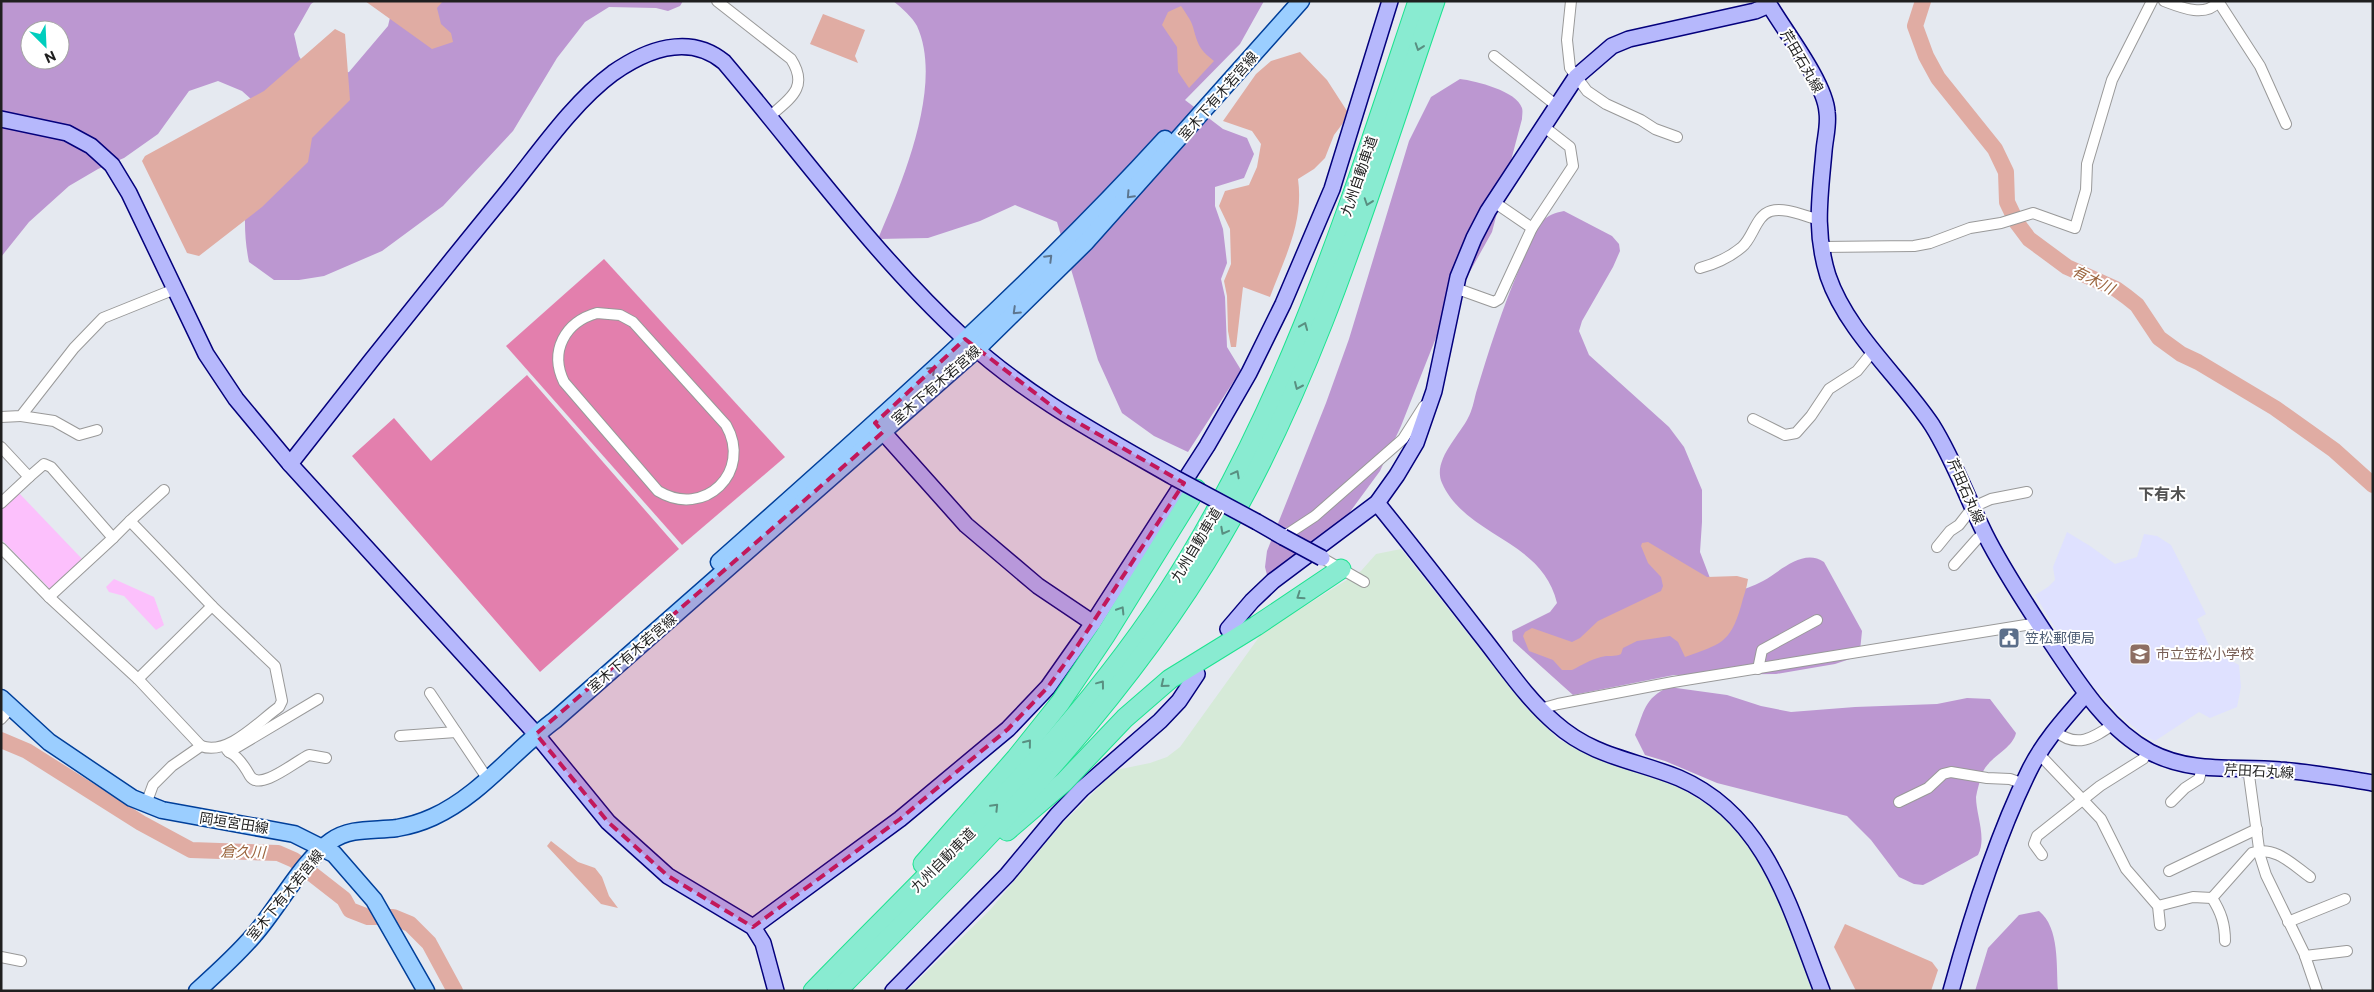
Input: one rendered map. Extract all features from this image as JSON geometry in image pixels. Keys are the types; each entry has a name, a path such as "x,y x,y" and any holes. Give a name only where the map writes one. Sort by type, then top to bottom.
{"highway":[{"name":"九州自動車道","path":"812,991 1003,799 1057,738 1128,648 1166,595 1202,536 1252,446 1300,336 1329,264 1418,1"},
{"name":"九州自動車道","path":"837,991 1002,823 1070,748 1179,604 1221,537 1277,429 1321,331 1372,191 1435,1"},
{"path":"812,991 1016,758 1060,704 1193,495"},
{"path":"837,991 885,949 1001,837 1064,782 1147,698 1170,679 1341,569"}],"main road":[{"name":"室木下有木若宮線","path":"971,344 1130,178 1236,61 1287,1"},
{"name":"室木下有木若宮線","path":"197,991 255,935 322,847 333,839 358,830 398,828 432,818 454,805 536,734 556,720 1086,242 1301,1"},
{"name":"岡垣宮田線","path":"4,708 119,791 146,804 176,813 280,830 309,839 334,854 364,887 378,907 426,991"}],"street":[{"path":"717,1 791,59 797,68 800,78 797,90 770,116"},
{"path":"753,927 900,819 1008,730 1048,687 1093,623 1207,446 1249,373 1284,304 1332,189 1390,1"},
{"path":"1571,1 1567,40 1570,68 1576,77 1588,92 1606,104 1655,129 1677,137"},
{"path":"1821,247 1914,246 1930,243 1970,228 2001,223 2033,212 2075,228 2086,190 2087,164 2112,80 2152,1"},
{"path":"2164,1 2204,10 2211,9 2218,1 2260,66 2286,124"},
{"path":"1228,630 1252,601 1273,581 1377,503 1416,443 1434,391 1455,288 1474,238 1494,202 1576,77 1612,46 1629,39 1755,11 1768,3"},
{"name":"芹田石丸線","path":"1768,3 1812,75 1826,105 1827,123 1817,219 1821,247 1829,277 1841,305 1930,422 1951,457 1985,534 2003,568 2086,694 2114,724 2148,751 2184,765 2202,768 2280,770 2373,783"},
{"path":"290,464 567,119 595,88 629,63 667,47 684,45 696,47 716,56 724,62 894,268 971,344 1008,374 1061,413 1175,478 1193,495 1257,522 1364,582"},
{"path":"1494,56 1557,106"},
{"path":"1,119 67,133 92,146 101,154 120,176 220,378 290,464 536,734 608,822 668,876 753,927 763,943 776,989"},
{"path":"1455,288 1494,302 1499,299 1532,228 1574,166 1570,147 1543,126"},
{"path":"1494,202 1532,228"},
{"path":"1700,268 1716,263 1743,247 1764,215 1770,211 1790,212 1817,219"},
{"path":"21,416 74,348 103,318 175,289"},
{"path":"609,313 620,315 633,322 726,426 731,435 734,458 731,469 719,487 702,498 690,500 667,496 658,491 573,394 559,373 558,347 564,334 575,322 586,316 609,313"},
{"path":"1753,419 1785,435 1796,433 1811,416 1829,388 1857,371 1874,350"},
{"path":"1283,537 1315,516 1403,440 1434,391"},
{"path":"1,418 21,416 54,421 79,435 97,430"},
{"path":"879,428 966,525 1038,586 1093,623"},
{"path":"1,447 29,477"},
{"path":"3,498 44,464 50,467 112,538"},
{"path":"49,597 164,490"},
{"path":"1937,546 1959,525 1973,507 1991,499 2027,492"},
{"path":"1377,503 1540,709 1567,732 1595,749 1620,760 1678,778 1698,788 1714,798 1747,829 1774,870 1822,991"},
{"path":"130,521 212,606 275,666 282,701 279,706 232,742 226,749"},
{"path":"1954,565 1977,539 1985,534"},
{"path":"1,548 49,597 138,679 201,746 211,749 226,749 318,699"},
{"path":"138,679 212,606"},
{"path":"1758,669 1762,650 1817,620"},
{"path":"1540,709 1654,686 2038,622"},
{"path":"893,991 1007,875 1057,815 1082,789 1160,721 1179,701 1197,674"},
{"path":"430,693 487,778"},
{"path":"1951,991 1991,865 2024,784 2039,754 2055,731 2086,694"},
{"path":"2055,731 2070,741 2078,742 2101,733 2114,724"},
{"path":"400,736 456,732"},
{"path":"146,804 153,785 172,766 201,746"},
{"path":"226,749 234,754 251,778 257,780 266,780 276,776 309,755 326,758"},
{"path":"2042,855 2034,844 2037,836 2100,786 2143,759 2148,751"},
{"path":"2039,754 2101,819 2126,869 2158,906 2160,925"},
{"path":"2172,802 2185,788 2199,779 2202,768"},
{"path":"2248,768 2260,851 2266,875 2305,956 2316,991"},
{"path":"1899,802 1928,788 1943,774 1951,772 1987,778 2010,779 2024,784"},
{"path":"2169,871 2257,829"},
{"path":"2212,898 2252,854 2260,851 2280,855 2310,877"},
{"path":"2158,906 2193,897 2212,898"},
{"path":"2212,898 2220,910 2225,927 2225,941"},
{"path":"2288,922 2345,899"},
{"path":"2305,956 2347,951"},
{"path":"1,957 21,961"}],"highlighted area":[{"path":"965,339 1061,413 1184,483 1076,648 1048,687 1008,729 900,819 753,927 668,876 608,822 536,734 883,432 875,423"}],"shaded area":[{"path":"1,1 315,1 311,4 294,34 299,56 306,68 336,75 349,72 388,26 392,9 391,1 683,1 680,6 668,11 656,8 609,7 585,22 557,58 513,131 443,206 382,251 324,276 299,280 274,280 249,262 246,243 246,204 250,165 261,108 242,91 218,81 189,91 158,134 124,158 98,169 69,186 29,222 1,257"},
{"path":"365,1 443,1 437,8 441,24 451,33 453,42 432,49"},
{"path":"893,1 1264,1 1240,44 1185,100 1223,129 1247,138 1254,154 1244,178 1215,187 1215,206 1223,229 1227,263 1221,279 1225,297 1227,347 1241,370 1188,452 1154,436 1122,413 1098,360 1057,222 1015,205 980,221 928,238 878,239 898,190 917,134 926,76 924,50 917,26"},
{"path":"1181,6 1191,22 1200,46 1214,61 1189,88 1178,72 1177,47 1162,25 1168,12"},
{"path":"823,14 865,30 855,56 858,63 810,44"},
{"path":"335,29 345,34 350,100 312,138 308,162 262,207 199,256 187,253 142,161 145,156 264,91"},
{"path":"1300,52 1327,80 1347,111 1343,123 1334,135 1325,158 1314,169 1298,179 1299,195 1296,225 1270,297 1243,287 1236,347 1231,347 1224,281 1231,264 1230,229 1219,206 1225,191 1249,185 1257,167 1261,144 1252,131 1223,121 1256,74 1271,61"},
{"path":"1460,79 1476,82 1504,92 1519,102 1522,109 1522,119 1492,232 1443,320 1401,426 1380,471 1344,520 1275,579 1267,575 1265,567 1267,551 1326,403 1349,339 1409,141 1431,97"},
{"path":"1564,211 1612,236 1619,244 1620,251 1613,267 1582,321 1579,331 1589,355 1669,427 1684,447 1702,490 1700,552 1713,586 1734,593 1760,583 1792,562 1800,559 1816,558 1824,562 1862,631 1860,651 1856,657 1835,664 1776,674 1674,675 1573,695 1513,641 1512,631 1550,612 1557,603 1549,582 1536,565 1520,551 1468,516 1453,501 1442,483 1440,475 1441,466 1448,449 1471,412 1502,314 1532,239 1546,218"},
{"path":"604,259 785,457 682,545 506,346"},
{"path":"527,375 679,549 540,672 352,456 394,418 431,461"},
{"path":"18,492 83,560 51,590 1,539 1,508"},
{"path":"2067,532 2115,564 2137,557 2144,534 2157,536 2171,545 2206,614 2197,619 2211,650 2239,665 2241,687 2237,707 2210,718 2199,712 2155,741 2143,735 2121,716 2085,677 2035,595 2055,580 2053,567"},
{"path":"1648,542 1707,577 1737,576 1748,579 1737,619 1733,628 1722,641 1685,657 1678,642 1670,636 1637,641 1623,648 1621,654 1597,658 1572,670 1562,670 1553,660 1529,651 1523,636 1525,632 1532,628 1572,642 1580,638 1598,621 1661,591 1663,586 1661,577 1648,563 1641,546 1642,543"},
{"path":"1401,549 1524,705 1559,740 1619,766 1670,782 1712,807 1742,833 1774,889 1814,991 907,991 990,910 1061,825 1116,770 1150,763 1167,757 1180,747 1262,633 1361,571 1376,554"},
{"path":"114,579 154,597 164,625 156,630 124,596 109,592 106,587"},
{"path":"1669,687 1727,695 1761,706 1791,712 1937,704 1967,698 1990,699 2016,733 2010,744 1989,763 1982,774 1976,797 1981,834 1978,855 1923,885 1914,884 1899,877 1871,840 1847,816 1717,783 1665,761 1645,755 1635,735 1646,706 1654,696"},
{"path":"551,841 578,862 595,868 602,877 609,896 618,908 601,904 547,846"},
{"path":"2039,911 2046,918 2054,937 2058,991 1975,991 1988,948 2019,915"},
{"path":"1845,924 1932,962 1938,970 1931,991 1856,991 1834,947"}],"waterway":[{"name":"有木川","path":"1923,1 1915,26 1926,56 1938,78 1995,149 2006,172 2007,202 2017,223 2029,239 2067,267 2116,289 2137,305 2159,338 2181,354 2198,362 2275,408 2334,450 2373,485"},
{"name":"倉久川","path":"1,740 27,751 141,823 191,850 278,853 294,860 344,899 350,910 368,917 393,917 410,924 429,943 455,991"}],"place":[{"name":"笠松郵便局","path":"2009,638"},
{"name":"市立笠松小学校","path":"2140,654"}],"district":[{"name":"下有木","path":"2162,494"}]}
